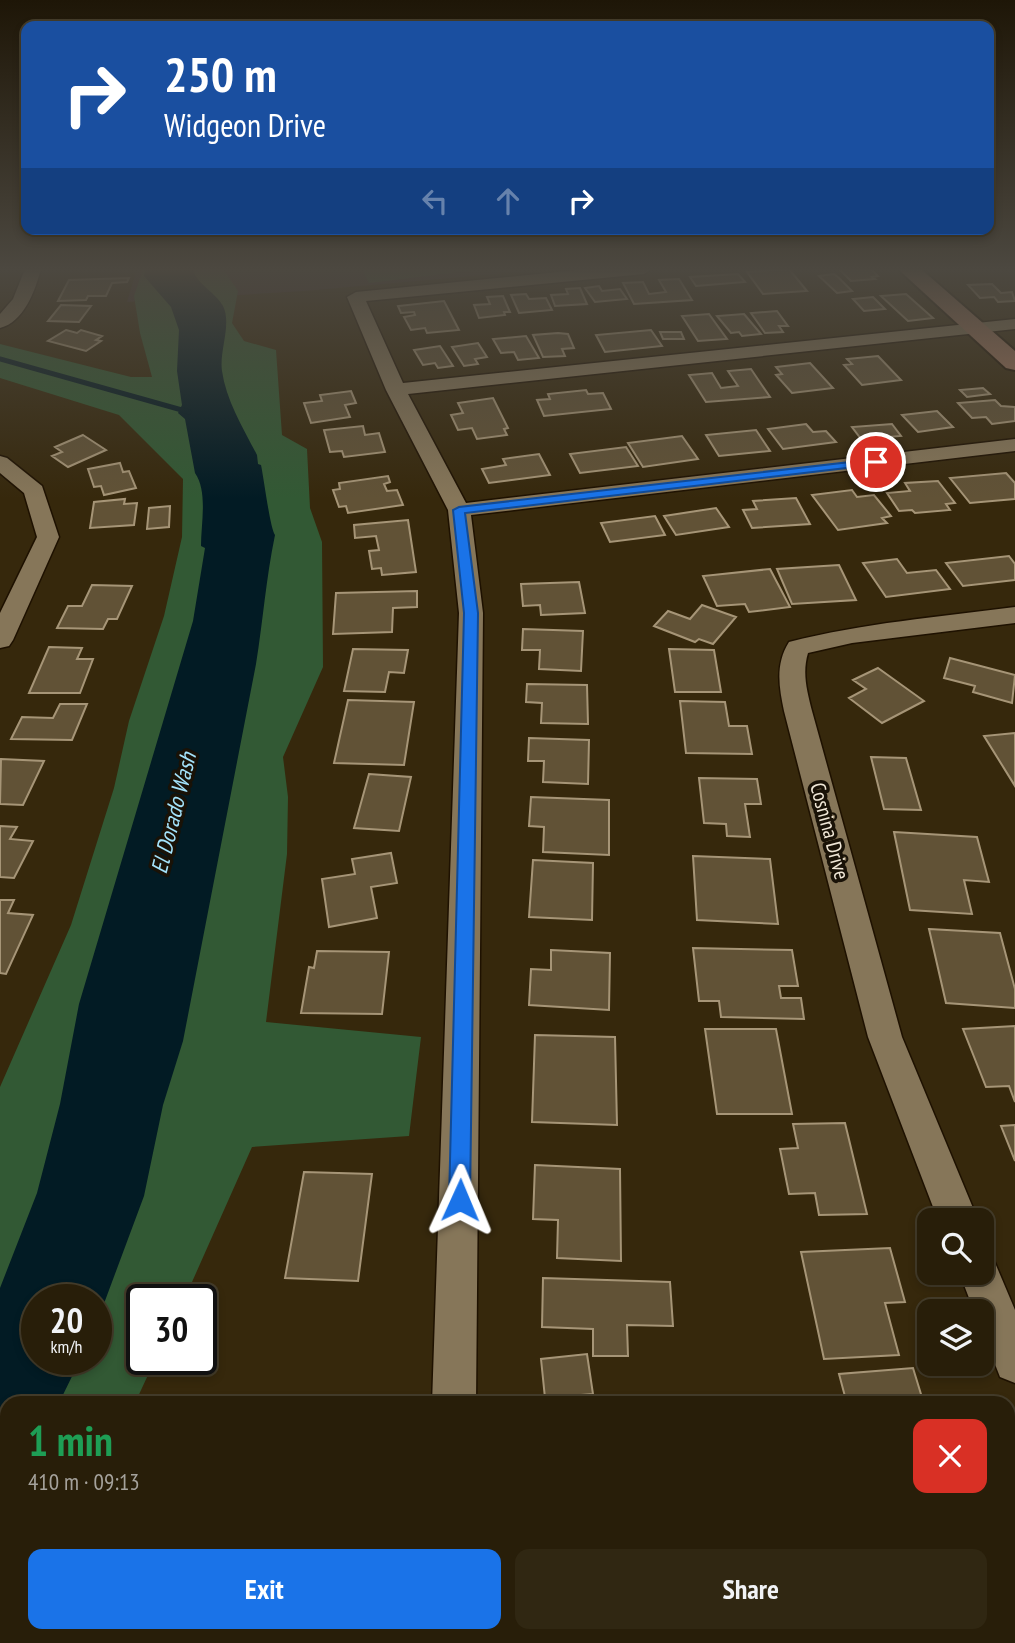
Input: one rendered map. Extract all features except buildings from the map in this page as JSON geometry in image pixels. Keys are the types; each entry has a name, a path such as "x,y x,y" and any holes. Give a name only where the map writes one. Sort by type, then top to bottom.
{"main road":[{"path":"995,346 1015,363"}],"street":[{"path":"377,346 396,390 459,510 471,613 454,1396"},
{"path":"396,390 817,346"},
{"path":"459,510 1015,445"},
{"path":"0,462 34,491 48,537 0,640"},
{"name":"Cosnina Drive","path":"953,1208 885,1037 798,711 792,686 791,661 798,648 852,635 1015,615"},
{"path":"984,1285 1015,1362"}],"green space":[{"path":"0,346 131,377 152,377 143,346 261,346 276,350 282,435 307,449 310,508 322,542 323,667 283,757 288,797 287,854 266,1022 421,1037 409,1136 252,1147 191,1284 126,1284 126,1375 148,1375 138,1396 0,1396 0,1087 71,925 114,788 129,721 164,616 182,537 183,479 119,415 0,378"}],"water":[{"name":"El Dorado Wash","path":"178,346 224,346 224,382 236,414 257,455 258,464 261,465 275,535 256,664 183,1041 163,1105 144,1196 111,1284 21,1284 21,1375 73,1375 62,1396 0,1396 0,1288 37,1193 60,1104 79,1004 193,621 205,548 201,546 203,508 185,419 178,413 182,405 177,371"}],"waterway":[{"path":"0,359 189,412"}],"route":[{"path":"460,1200 471,613 459,510 876,462"}]}
